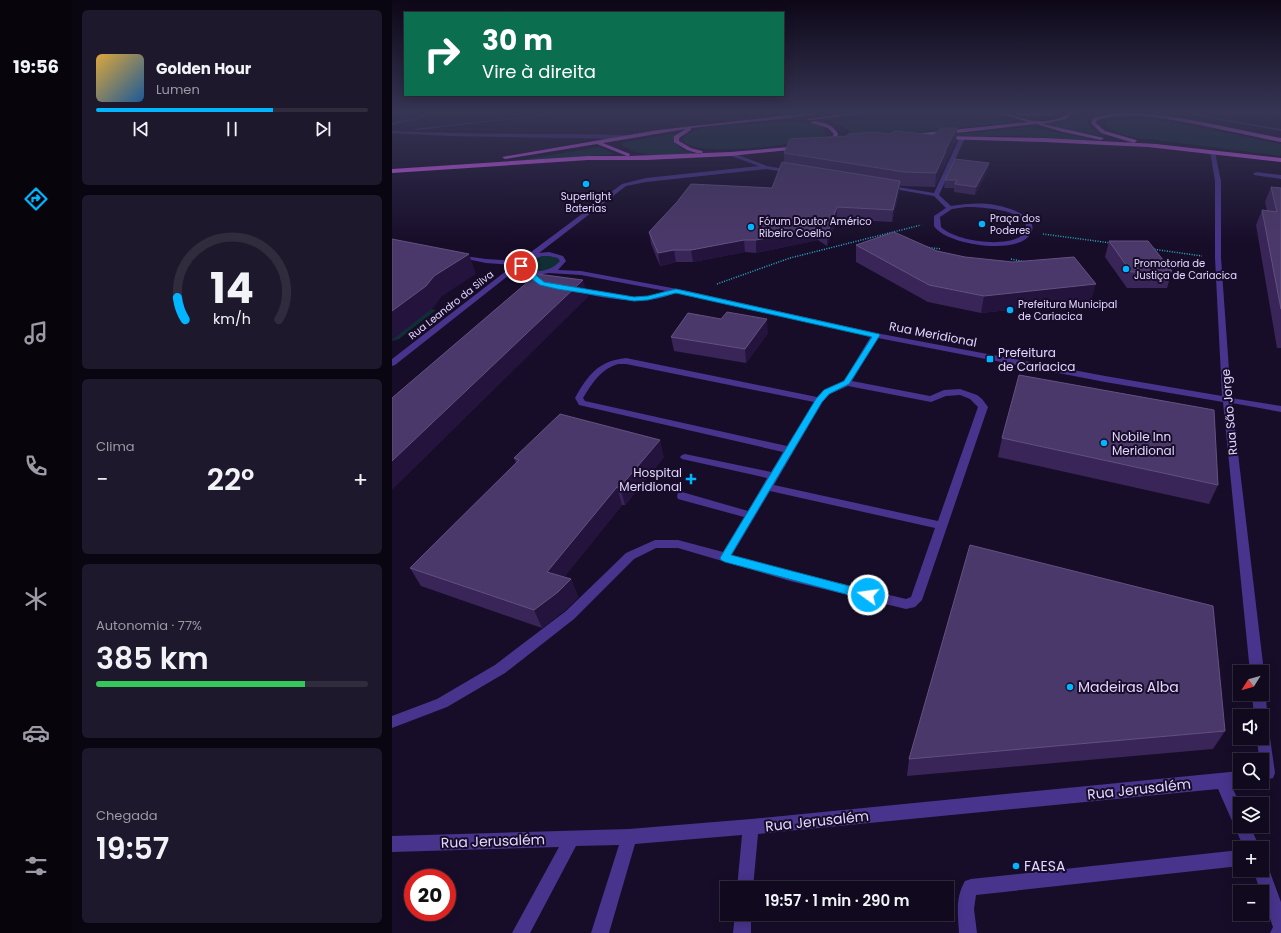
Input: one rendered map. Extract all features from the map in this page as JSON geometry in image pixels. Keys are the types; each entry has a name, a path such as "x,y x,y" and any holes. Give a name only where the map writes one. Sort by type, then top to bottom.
{"main road":[{"path":"396,164 466,161 509,157"},
{"path":"638,157 646,158"},
{"path":"392,171 588,158 677,157"},
{"path":"1251,157 1281,160"}],"street":[{"name":"Rua Leandro da Silva","path":"737,157 766,167 797,172"},
{"path":"936,195 954,157"},
{"name":"Rua São Jorge","path":"1213,157 1218,181 1218,258 1227,400 1256,665"},
{"name":"Rua Leandro da Silva","path":"392,363 624,185 646,180 766,167"},
{"path":"1256,174 1281,177"},
{"path":"882,186 936,195 950,208"},
{"path":"966,205 979,205 1006,209 1026,219 1030,225 1029,232 1023,237 1014,241 1001,244 980,244 956,239 945,234 938,228 936,222 937,216 950,208 966,205"},
{"path":"547,243 550,252 560,257 581,273"},
{"path":"448,254 486,262 525,261 544,254 560,257"},
{"path":"547,271 561,264 560,257"},
{"path":"525,261 522,269 531,272 542,284 550,285"},
{"name":"Rua Meridional","path":"531,272 547,271 581,273 688,293 876,335 1041,368 1281,409"},
{"path":"565,288 634,299 648,298 676,291"},
{"path":"725,558 819,400 827,392 847,383 876,335"},
{"path":"789,450 589,405 582,403 579,398 590,379 608,363 626,361 819,400"},
{"path":"392,722 442,703 500,669 570,615 630,556 655,544 678,544 725,558 906,604 911,604 916,600 983,408 980,400 972,396 952,391 943,392 930,399 847,383"},
{"path":"685,457 773,476"},
{"path":"767,487 942,526"},
{"path":"682,496 750,515"},
{"name":"Rua Jerusalém","path":"392,844 629,837 751,827 1233,779"},
{"path":"1222,781 1233,805"},
{"path":"746,881 751,827"},
{"path":"600,933 629,837"},
{"path":"521,933 572,838"},
{"path":"968,933 965,900 966,893 971,888 1233,859"},
{"path":"1264,877 1281,925"},
{"path":"742,933 743,921"}],"path":[{"path":"688,293 796,257 936,222"},
{"path":"1029,232 1115,244"},
{"path":"1147,248 1218,258"},
{"path":"924,251 945,250"}],"green space":[{"path":"542,157 581,157 509,162"},
{"path":"549,254 562,259 557,267 541,272 525,270 522,263 526,260"},
{"path":"427,308 436,310 399,339 392,341 392,332"}],"building":[{"path":"806,157 943,157 936,173 904,172"},
{"path":"955,159 989,163 976,187 955,184 957,180 945,180"},
{"path":"782,162 900,181 893,210 837,207 827,234 818,228 756,240 744,240 691,250 674,250 658,253 649,232 677,202 691,184 772,188"},
{"path":"1271,187 1281,188 1281,309 1262,210 1277,212"},
{"path":"894,232 937,251 965,257 1013,262 1074,257 1096,284 984,296 929,285 856,245"},
{"path":"392,239 469,254 434,276 426,286 392,311"},
{"path":"1109,241 1148,241 1172,271 1131,272"},
{"path":"537,274 583,280 392,461 392,398"},
{"path":"727,312 767,319 745,349 671,337 688,313 721,319"},
{"name":"Nobile Inn Meridional","path":"1019,375 1214,410 1218,485 1002,438"},
{"path":"560,414 660,440 620,487 617,487 547,572 571,579 558,592 534,610 410,568 519,460 514,458"},
{"name":"Madeiras Alba","path":"970,545 1213,606 1225,731 909,759"}],"place":[{"name":"Superlight Baterias","path":"586,184"},
{"name":"Praça dos Poderes","path":"982,224"},
{"name":"Fórum Doutor Américo Ribeiro Coelho","path":"751,227"},
{"name":"Promotoria de Justiça de Cariacica","path":"1126,269"},
{"name":"Prefeitura Municipal de Cariacica","path":"1010,310"},
{"name":"Prefeitura de Cariacica","path":"990,359"},
{"name":"Nobile Inn Meridional","path":"1104,443"},
{"name":"Hospital Meridional","path":"691,479"},
{"name":"Madeiras Alba","path":"1070,687"},
{"name":"FAESA","path":"1016,866"}],"route":[{"path":"521,266 522,269 527,272 531,272 542,284 557,287 634,299 664,295 676,291 876,335 847,383 827,392 819,400 725,558 868,595"}]}
